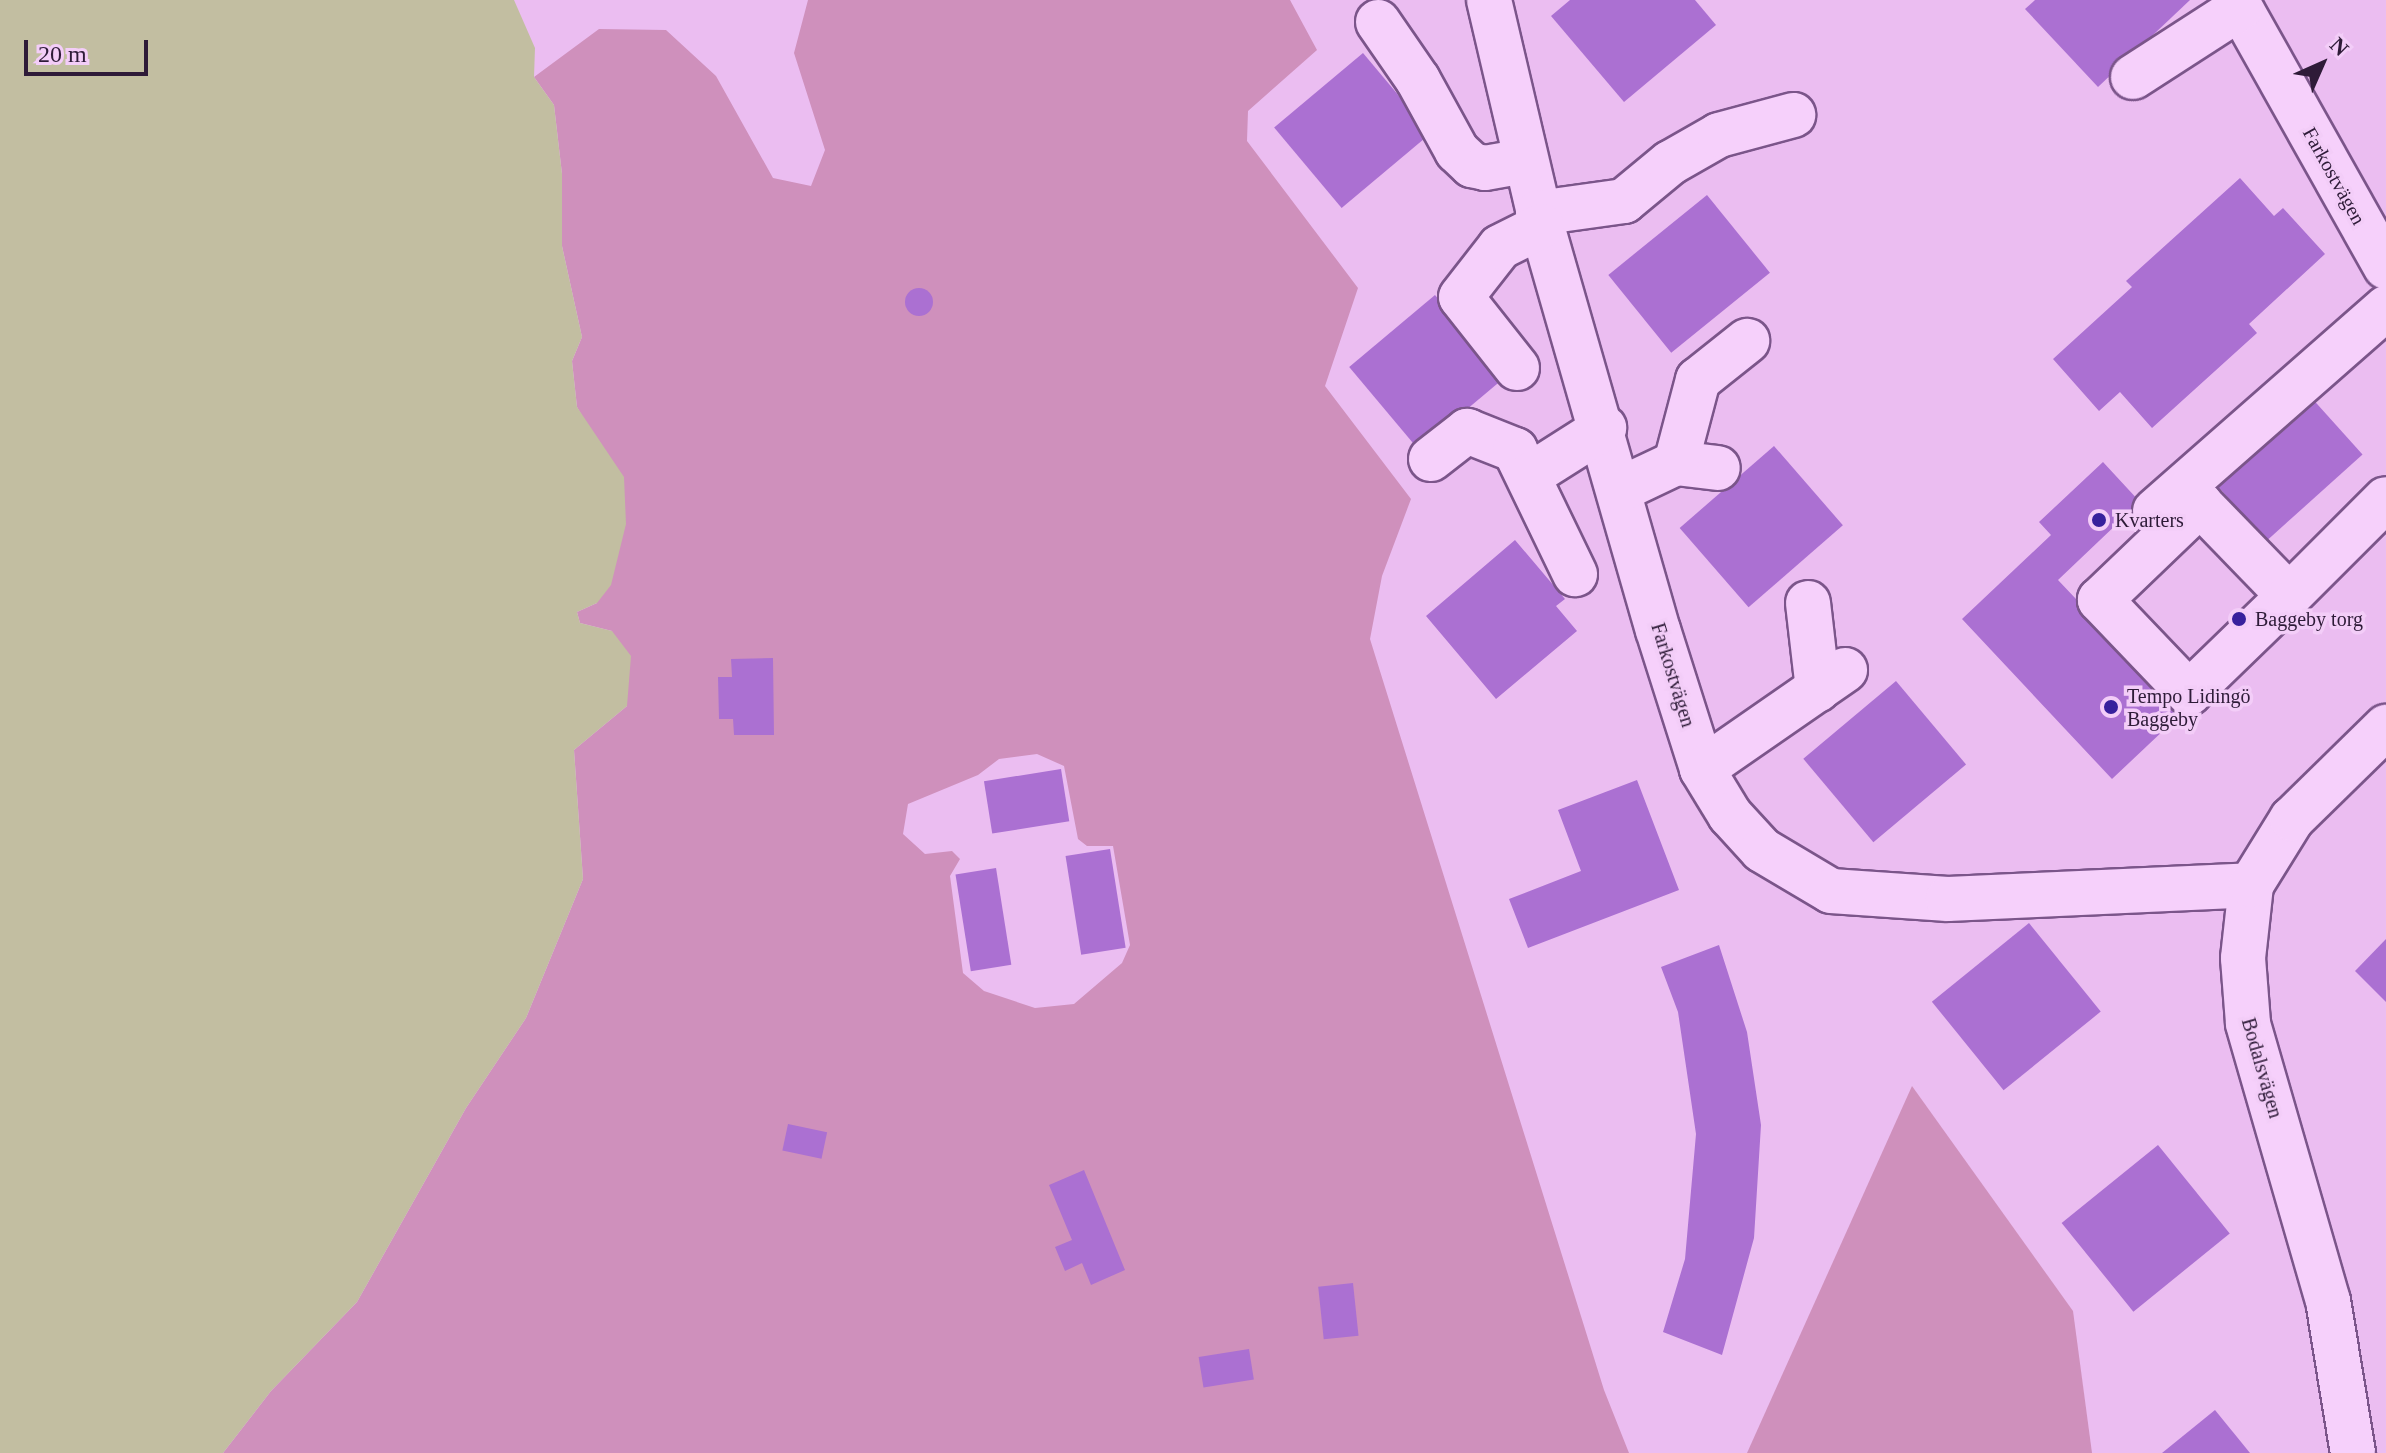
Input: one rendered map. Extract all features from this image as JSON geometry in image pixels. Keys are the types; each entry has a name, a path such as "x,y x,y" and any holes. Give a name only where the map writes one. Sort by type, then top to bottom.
{"street":[{"name":"Farkostvägen","path":"1489,0 1540,219 1702,769 1730,815 1762,850 1831,891 1948,899 2251,885"},
{"name":"Farkostvägen","path":"2238,4 2386,267"},
{"path":"2133,77 2238,4"},
{"path":"1378,22 1418,80 1457,151 1472,165 1485,168 1525,161"},
{"path":"1517,368 1461,297 1500,247 1540,219 1624,201 1670,163 1719,135 1793,115"},
{"path":"2155,511 2386,308"},
{"path":"1621,489 1697,465 1698,380 1747,341"},
{"path":"1530,475 1604,428"},
{"path":"1431,459 1467,431 1515,450 1530,475 1575,574"},
{"path":"2289,596 2386,499"},
{"path":"1702,769 1831,680 1808,603"},
{"name":"Bodalsvägen","path":"2353,1453 2328,1301 2244,1002 2251,885 2292,819 2386,727"}],"shaded area":[{"path":"0,0 514,0 535,48 534,77 554,105 562,174 562,246 582,337 572,361 577,407 624,477 626,524 611,585 597,603 577,612 580,623 612,631 631,656 627,706 574,750 583,879 526,1018 466,1108 357,1302 271,1391 223,1453 0,1453"},
{"path":"808,0 1290,0 1317,50 1248,111 1247,141 1358,288 1325,386 1411,499 1382,576 1370,639 1604,1390 1629,1453 223,1453 271,1391 357,1302 466,1108 526,1018 583,879 574,750 627,706 612,631 580,623 577,612 597,603 595,439 577,407 572,361 582,337 562,246 562,174 554,105 534,77 599,29 666,30 716,76 773,178 811,186 825,150 794,53","holes":["1037,754 1064,766 1078,839 1087,846 1113,846 1130,945 1122,963 1074,1004 1035,1008 984,991 963,973 950,876 960,859 952,851 925,854 903,834 908,804 978,775 999,759"]},
{"path":"1912,1086 2073,1311 2092,1453 1747,1453"}],"building":[{"path":"1570,0 1695,0 1716,25 1624,102 1551,16"},
{"path":"2035,0 2190,0 2098,87 2025,9"},
{"path":"1363,53 1430,133 1342,208 1274,128"},
{"path":"2240,178 2274,216 2283,208 2325,254 2249,324 2257,333 2152,428 2120,392 2099,411 2053,359 2132,287 2126,281"},
{"path":"1707,195 1770,273 1671,353 1608,275"},
{"path":"919,288 929,292 933,302 929,312 919,316 909,312 905,302 909,292"},
{"path":"1435,295 1504,378 1419,450 1349,367"},
{"path":"2309,395 2363,454 2267,541 2213,481"},
{"path":"1774,446 1843,525 1749,607 1680,528"},
{"path":"2103,462 2140,502 2058,580 2183,712 2112,779 1962,619 2051,535 2039,522"},
{"path":"1515,540 1565,599 1556,606 1577,631 1496,699 1426,616"},
{"path":"773,658 774,735 734,735 733,719 719,719 718,677 732,677 731,659"},
{"path":"1896,681 1966,764 1873,842 1803,759"},
{"path":"1061,769 1069,821 992,834 984,781"},
{"path":"1637,780 1679,890 1528,948 1509,899 1581,871 1558,810"},
{"path":"1110,849 1126,948 1081,955 1066,856"},
{"path":"996,868 1011,965 971,971 956,874"},
{"path":"2029,923 2101,1012 2004,1090 1932,1002"},
{"path":"2386,939 2386,1002 2355,971"},
{"path":"1719,945 1747,1032 1761,1125 1754,1238 1722,1355 1663,1332 1685,1259 1696,1134 1678,1012 1661,967"},
{"path":"788,1124 827,1132 822,1159 782,1150"},
{"path":"2158,1145 2230,1234 2133,1312 2062,1223"},
{"path":"1084,1170 1125,1270 1091,1285 1082,1263 1065,1271 1055,1247 1072,1240 1049,1185"},
{"path":"1353,1283 1359,1336 1324,1339 1318,1287"},
{"path":"1249,1349 1254,1380 1203,1388 1199,1357"},
{"path":"2215,1410 2250,1453 2162,1453"}],"place":[{"name":"Kvarters","path":"2099,520"},
{"name":"Baggeby torg","path":"2239,619"},
{"name":"Tempo Lidingö Baggeby","path":"2111,707"}]}
